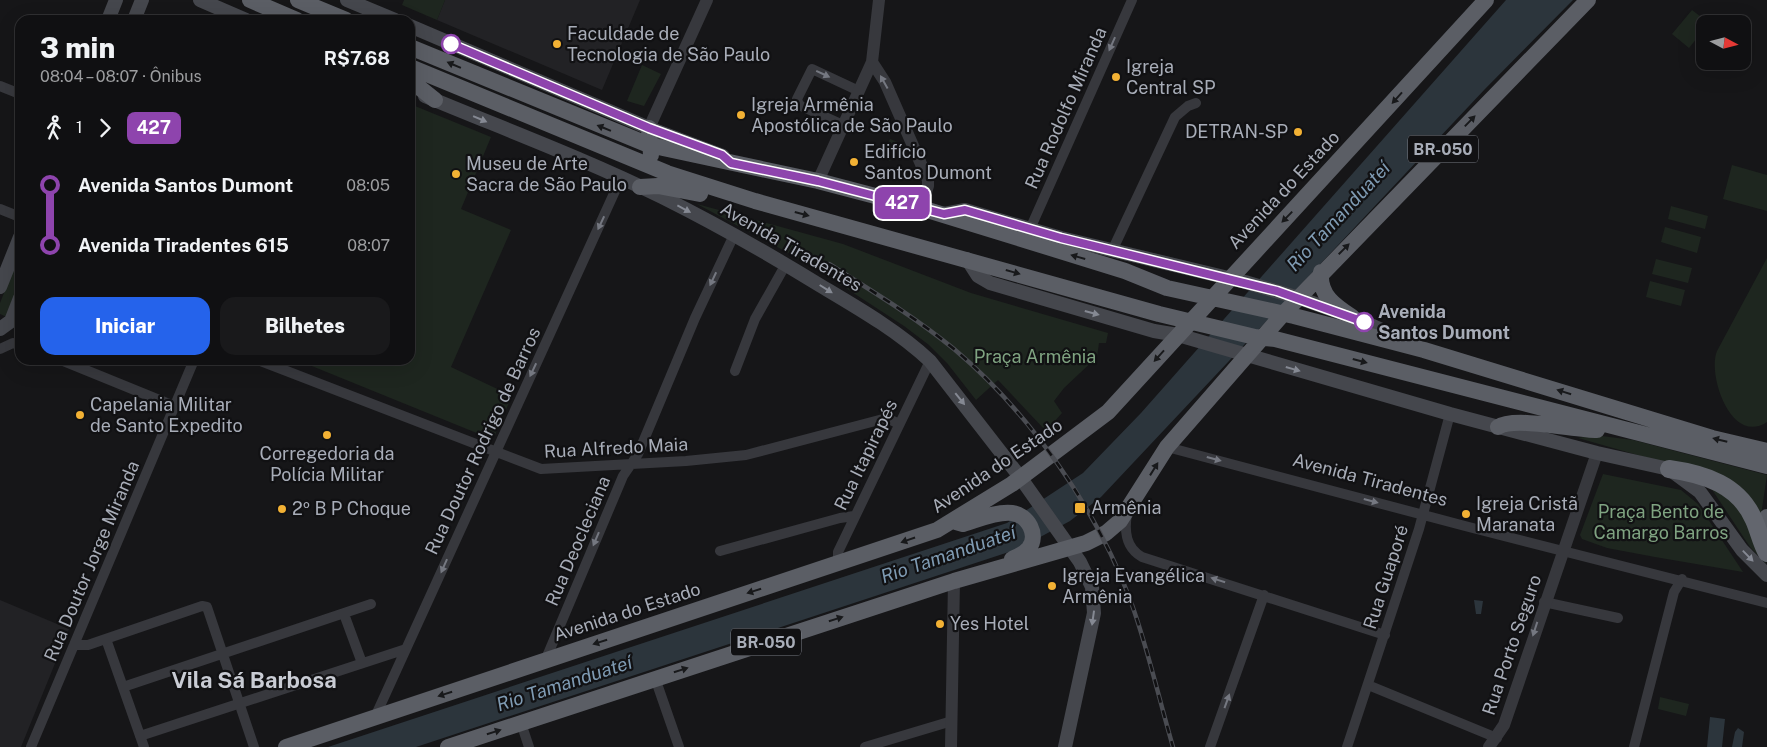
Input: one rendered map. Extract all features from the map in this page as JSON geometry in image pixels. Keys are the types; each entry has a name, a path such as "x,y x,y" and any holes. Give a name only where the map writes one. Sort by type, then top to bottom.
{"highway":[{"path":"250,0 285,15"},
{"path":"298,0 334,15"},
{"name":"Avenida do Estado","path":"286,747 937,530 953,522 1020,477 1108,412 1210,298 1237,280 1353,147 1486,0"},
{"name":"BR-050","path":"448,747 954,581 1086,543 1106,533 1128,510 1167,447 1258,337 1588,0"},
{"path":"415,49 649,145 818,181 944,214 1040,246 1125,271 1167,288 1281,313 1402,344 1767,451"},
{"path":"415,69 654,168 755,200 1159,314 1258,337 1275,339 1767,466"},
{"path":"415,84 435,100"},
{"path":"649,128 649,145 660,191"},
{"path":"640,187 742,203 755,200"},
{"path":"1322,272 1322,285 1327,297 1352,317"},
{"path":"1498,427 1510,423 1595,430 1618,427"},
{"path":"1745,446 1767,442"},
{"path":"1669,469 1700,474 1733,490 1754,519 1767,553"},
{"path":"953,522 963,524 1005,513 1023,516 1030,525 1032,540 1023,554 1003,563 1000,567"},
{"path":"1767,517 1767,548"}],"main road":[{"path":"110,15 116,0"},
{"path":"136,15 142,0"},
{"path":"200,0 234,15"},
{"path":"347,0 383,15"},
{"path":"415,28 649,128 722,155 731,163"},
{"path":"415,92 640,187"},
{"name":"Avenida Tiradentes","path":"660,191 786,264 849,303 919,351 930,361 1020,477 1080,562 1092,587 1094,612 1065,747"},
{"path":"944,214 965,210 1112,251 1237,280 1296,297 1352,317 1384,331 1402,344"},
{"path":"0,287 15,250"},
{"path":"967,259 978,276 990,283 1450,414 1596,453 1669,469 1700,492 1742,550 1767,575"},
{"path":"5,325 15,307"}],"street":[{"path":"649,128 707,0"},
{"path":"818,181 872,62 879,0"},
{"name":"Rua Rodolfo Miranda","path":"1030,228 1132,0"},
{"path":"872,62 885,82 928,180 921,208"},
{"path":"843,125 799,105 797,98 812,69 859,90"},
{"path":"0,86 15,92"},
{"path":"1112,251 1175,117 1188,106 1196,103"},
{"name":"Rua Doutor Rodrigo de Barros","path":"375,717 621,178"},
{"path":"0,209 15,215"},
{"name":"Rua Deocleciana","path":"545,661 623,476 632,464 734,235"},
{"path":"735,371 755,319 786,264"},
{"path":"5,325 15,341"},
{"path":"0,349 15,345"},
{"name":"Rua Itapirapés","path":"838,563 838,552 854,516 930,361"},
{"path":"73,365 174,406"},
{"name":"Rua Doutor Jorge Miranda","path":"31,747 192,365"},
{"name":"Rua Alfredo Maia","path":"271,365 535,468 548,470 746,455 883,419 899,424"},
{"name":"Rua Guaporé","path":"1347,747 1385,635 1422,515 1450,414"},
{"name":"Avenida Tiradentes","path":"1167,447 1422,515 1563,550"},
{"path":"1596,453 1563,550 1682,579 1767,603"},
{"path":"1128,510 1126,523 1127,541 1135,553 1385,635"},
{"path":"720,551 840,518 854,516"},
{"name":"Rua Porto Seguro","path":"1493,742 1504,725 1563,550"},
{"path":"1634,747 1674,592 1682,579"},
{"path":"952,747 954,581"},
{"path":"1210,747 1264,595"},
{"path":"1544,602 1618,618"},
{"path":"123,687 372,604"},
{"path":"74,644 88,645 206,606 254,747"},
{"path":"344,614 362,663"},
{"path":"106,639 144,747"},
{"path":"140,736 406,649"},
{"path":"655,678 679,747"},
{"path":"1368,686 1493,742"},
{"path":"865,747 952,721"},
{"path":"521,723 529,747"}],"shaded area":[{"name":"Faculdade de Tecnologia de São Paulo","path":"445,0 640,0 602,90 437,20"},
{"path":"0,600 69,629 21,747 0,747"}],"green space":[{"path":"404,0 445,0 437,20 402,5"},
{"path":"1692,10 1699,15 1696,15 1696,39 1689,48 1672,34"},
{"path":"642,65 661,74 644,106 627,101"},
{"path":"415,106 491,137 461,209 511,230 451,367 512,396 495,435 489,438 309,365 415,365"},
{"path":"890,139 898,142 890,161 882,157"},
{"path":"1732,165 1767,175 1767,211 1723,199"},
{"name":"Praça Armênia","path":"697,204 843,244 971,293 1108,333 1106,343 1099,343 1097,357 1064,388 1054,401 1062,413 1046,431 998,380 976,400 947,363 929,345 904,326 809,264"},
{"path":"1671,206 1708,216 1705,229 1668,219"},
{"path":"1665,227 1701,237 1697,253 1661,242"},
{"path":"1767,258 1767,422 1754,427 1743,424 1733,416 1725,404 1719,390 1715,362 1717,351"},
{"path":"1656,259 1692,268 1688,283 1652,274"},
{"path":"15,266 15,297 7,317 0,314 0,303"},
{"path":"1650,281 1685,290 1681,306 1646,297"},
{"path":"1594,435 1633,440 1767,475 1760,522 1725,480 1578,438"},
{"name":"Praça Bento de Camargo Barros","path":"1603,474 1681,490 1698,504 1743,572 1607,548 1582,539 1580,535"},
{"path":"1711,488 1742,506 1767,565 1750,547"},
{"path":"1660,697 1689,704 1686,716 1658,709"}],"water":[{"name":"Rio Tamanduateí","path":"1506,0 1573,0 1485,89 1101,497 1070,521 1018,549 416,747 328,747 1007,523 1083,473 1141,413"},
{"path":"1474,600 1483,601 1481,614 1476,614"},
{"path":"1710,717 1725,719 1722,747 1707,747"},
{"path":"1738,728 1744,732 1742,747 1732,747 1735,732"}],"railway":[{"path":"829,264 909,315 954,349 1009,402 1058,464 1100,532 1117,567 1137,620 1173,747"}],"bus line":[{"name":"427","path":"451,44 649,128 722,155 731,163 818,181 944,214 965,210 1061,238 1173,267 1189,268 1245,282 1299,298 1364,322"}],"place":[{"name":"Faculdade de Tecnologia de São Paulo","path":"557,44"},
{"name":"Igreja Central SP","path":"1116,77"},
{"name":"Igreja Armênia Apostólica de São Paulo","path":"741,115"},
{"name":"DETRAN-SP","path":"1298,132"},
{"name":"Edifício Santos Dumont","path":"854,162"},
{"name":"Museu de Arte Sacra de São Paulo","path":"456,174"},
{"name":"Avenida Santos Dumont","path":"1364,322"},
{"name":"Capelania Militar de Santo Expedito","path":"80,415"},
{"name":"Corregedoria da Polícia Militar","path":"327,435"},
{"name":"Armênia","path":"1080,508"},
{"name":"2º B P Choque","path":"282,509"},
{"name":"Igreja Cristã Maranata","path":"1466,514"},
{"name":"Igreja Evangélica Armênia","path":"1052,586"},
{"name":"Yes Hotel","path":"940,624"}],"district":[{"name":"Vila Sá Barbosa","path":"254,680"}]}
